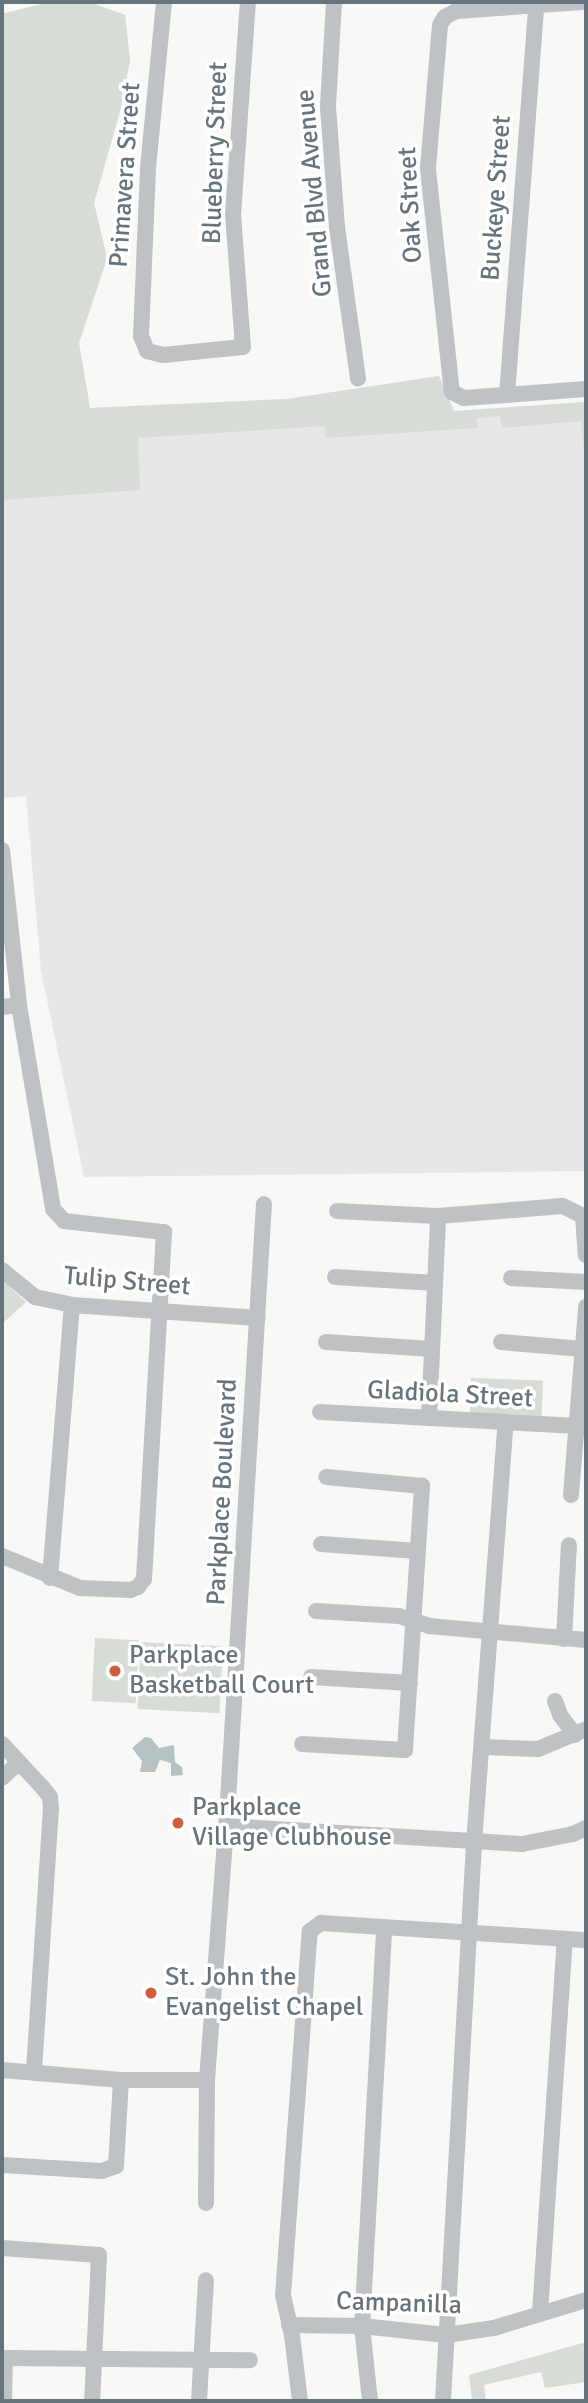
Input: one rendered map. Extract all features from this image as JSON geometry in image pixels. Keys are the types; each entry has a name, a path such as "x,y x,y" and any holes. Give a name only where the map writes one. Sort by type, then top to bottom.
{"street":[{"name":"Primavera Street","path":"164,2 148,183 141,336 147,351 163,355 221,352 243,347"},
{"name":"Blueberry Street","path":"243,347 233,215 248,2"},
{"name":"Grand Blvd Avenue","path":"334,2 328,107 337,226 358,380"},
{"path":"536,5 582,2"},
{"name":"Oak Street","path":"507,395 464,398 452,392 428,169 440,25 445,17 456,11 536,5"},
{"name":"Buckeye Street","path":"507,395 536,5"},
{"path":"507,395 586,389"},
{"path":"2,850 19,1005 53,1209 64,1221 164,1232 162,1310 144,1579 138,1587 130,1590 80,1588 50,1578 2,1556"},
{"path":"2,1007 19,1005"},
{"name":"Parkplace Boulevard","path":"206,2203 208,2080 227,1826 264,1204"},
{"path":"338,1211 438,1216 563,1206 583,1216 586,1255"},
{"path":"429,1418 438,1216"},
{"name":"Tulip Street","path":"2,1270 36,1297 72,1305 258,1318"},
{"path":"335,1277 435,1283"},
{"path":"512,1278 586,1282"},
{"path":"50,1578 72,1305"},
{"path":"571,1495 586,1307"},
{"path":"326,1342 432,1349"},
{"path":"501,1342 583,1349"},
{"name":"Gladiola Street","path":"320,1412 577,1426"},
{"path":"443,2401 474,1843 506,1422"},
{"path":"302,1745 405,1750 422,1486 326,1477"},
{"path":"321,1544 417,1551"},
{"path":"564,1639 569,1545"},
{"path":"316,1611 413,1618 429,1626 586,1640"},
{"path":"311,1678 410,1683"},
{"path":"482,1747 533,1749 580,1732 560,1715 555,1701"},
{"path":"2,1744 50,1797 34,2072"},
{"path":"2,1777 19,1762"},
{"path":"227,1826 522,1844 573,1835 586,1828"},
{"path":"300,2401 283,2295 310,1931 321,1923 586,1940"},
{"path":"370,2401 362,2326 384,1928"},
{"path":"540,2313 565,1939"},
{"path":"2,2070 121,2080 208,2080"},
{"path":"2,2165 102,2171 116,2166 121,2080"},
{"path":"2,2248 99,2255 92,2401"},
{"path":"199,2401 206,2280"},
{"name":"Campanilla","path":"289,2325 362,2326 446,2334 494,2328 586,2300"},
{"path":"4,2401 3,2358 250,2360"}],"shaded area":[{"path":"50,2 89,2 125,15 130,61 120,111 94,203 107,258 79,343 90,408 287,399 439,376 454,411 586,402 586,1171 84,1177 41,971 26,796 2,798 2,14"},
{"path":"50,2 89,2 125,15 130,61 120,111 94,203 107,258 79,343 90,408 287,399 439,376 454,411 586,402 586,470 581,421 502,428 500,416 477,418 477,428 326,438 325,426 138,438 140,490 2,500 2,14"},
{"path":"2,1280 26,1302 2,1324"},
{"path":"471,1378 543,1381 542,1416 470,1414"},
{"name":"Parkplace Basketball Court","path":"95,1638 139,1640 136,1703 92,1701"},
{"path":"141,1642 223,1646 219,1713 137,1709"},
{"path":"145,1737 151,1738 159,1748 174,1745 175,1762 182,1767 183,1775 171,1776 171,1763 160,1760 155,1772 140,1772 142,1761 132,1748"},
{"path":"586,2342 586,2382 545,2388 541,2372 484,2385 486,2401 472,2401 469,2375"}],"place":[{"name":"Parkplace Basketball Court","path":"115,1671"},
{"name":"Parkplace Village Clubhouse","path":"178,1823"},
{"name":"St. John the Evangelist Chapel","path":"151,1993"}]}
